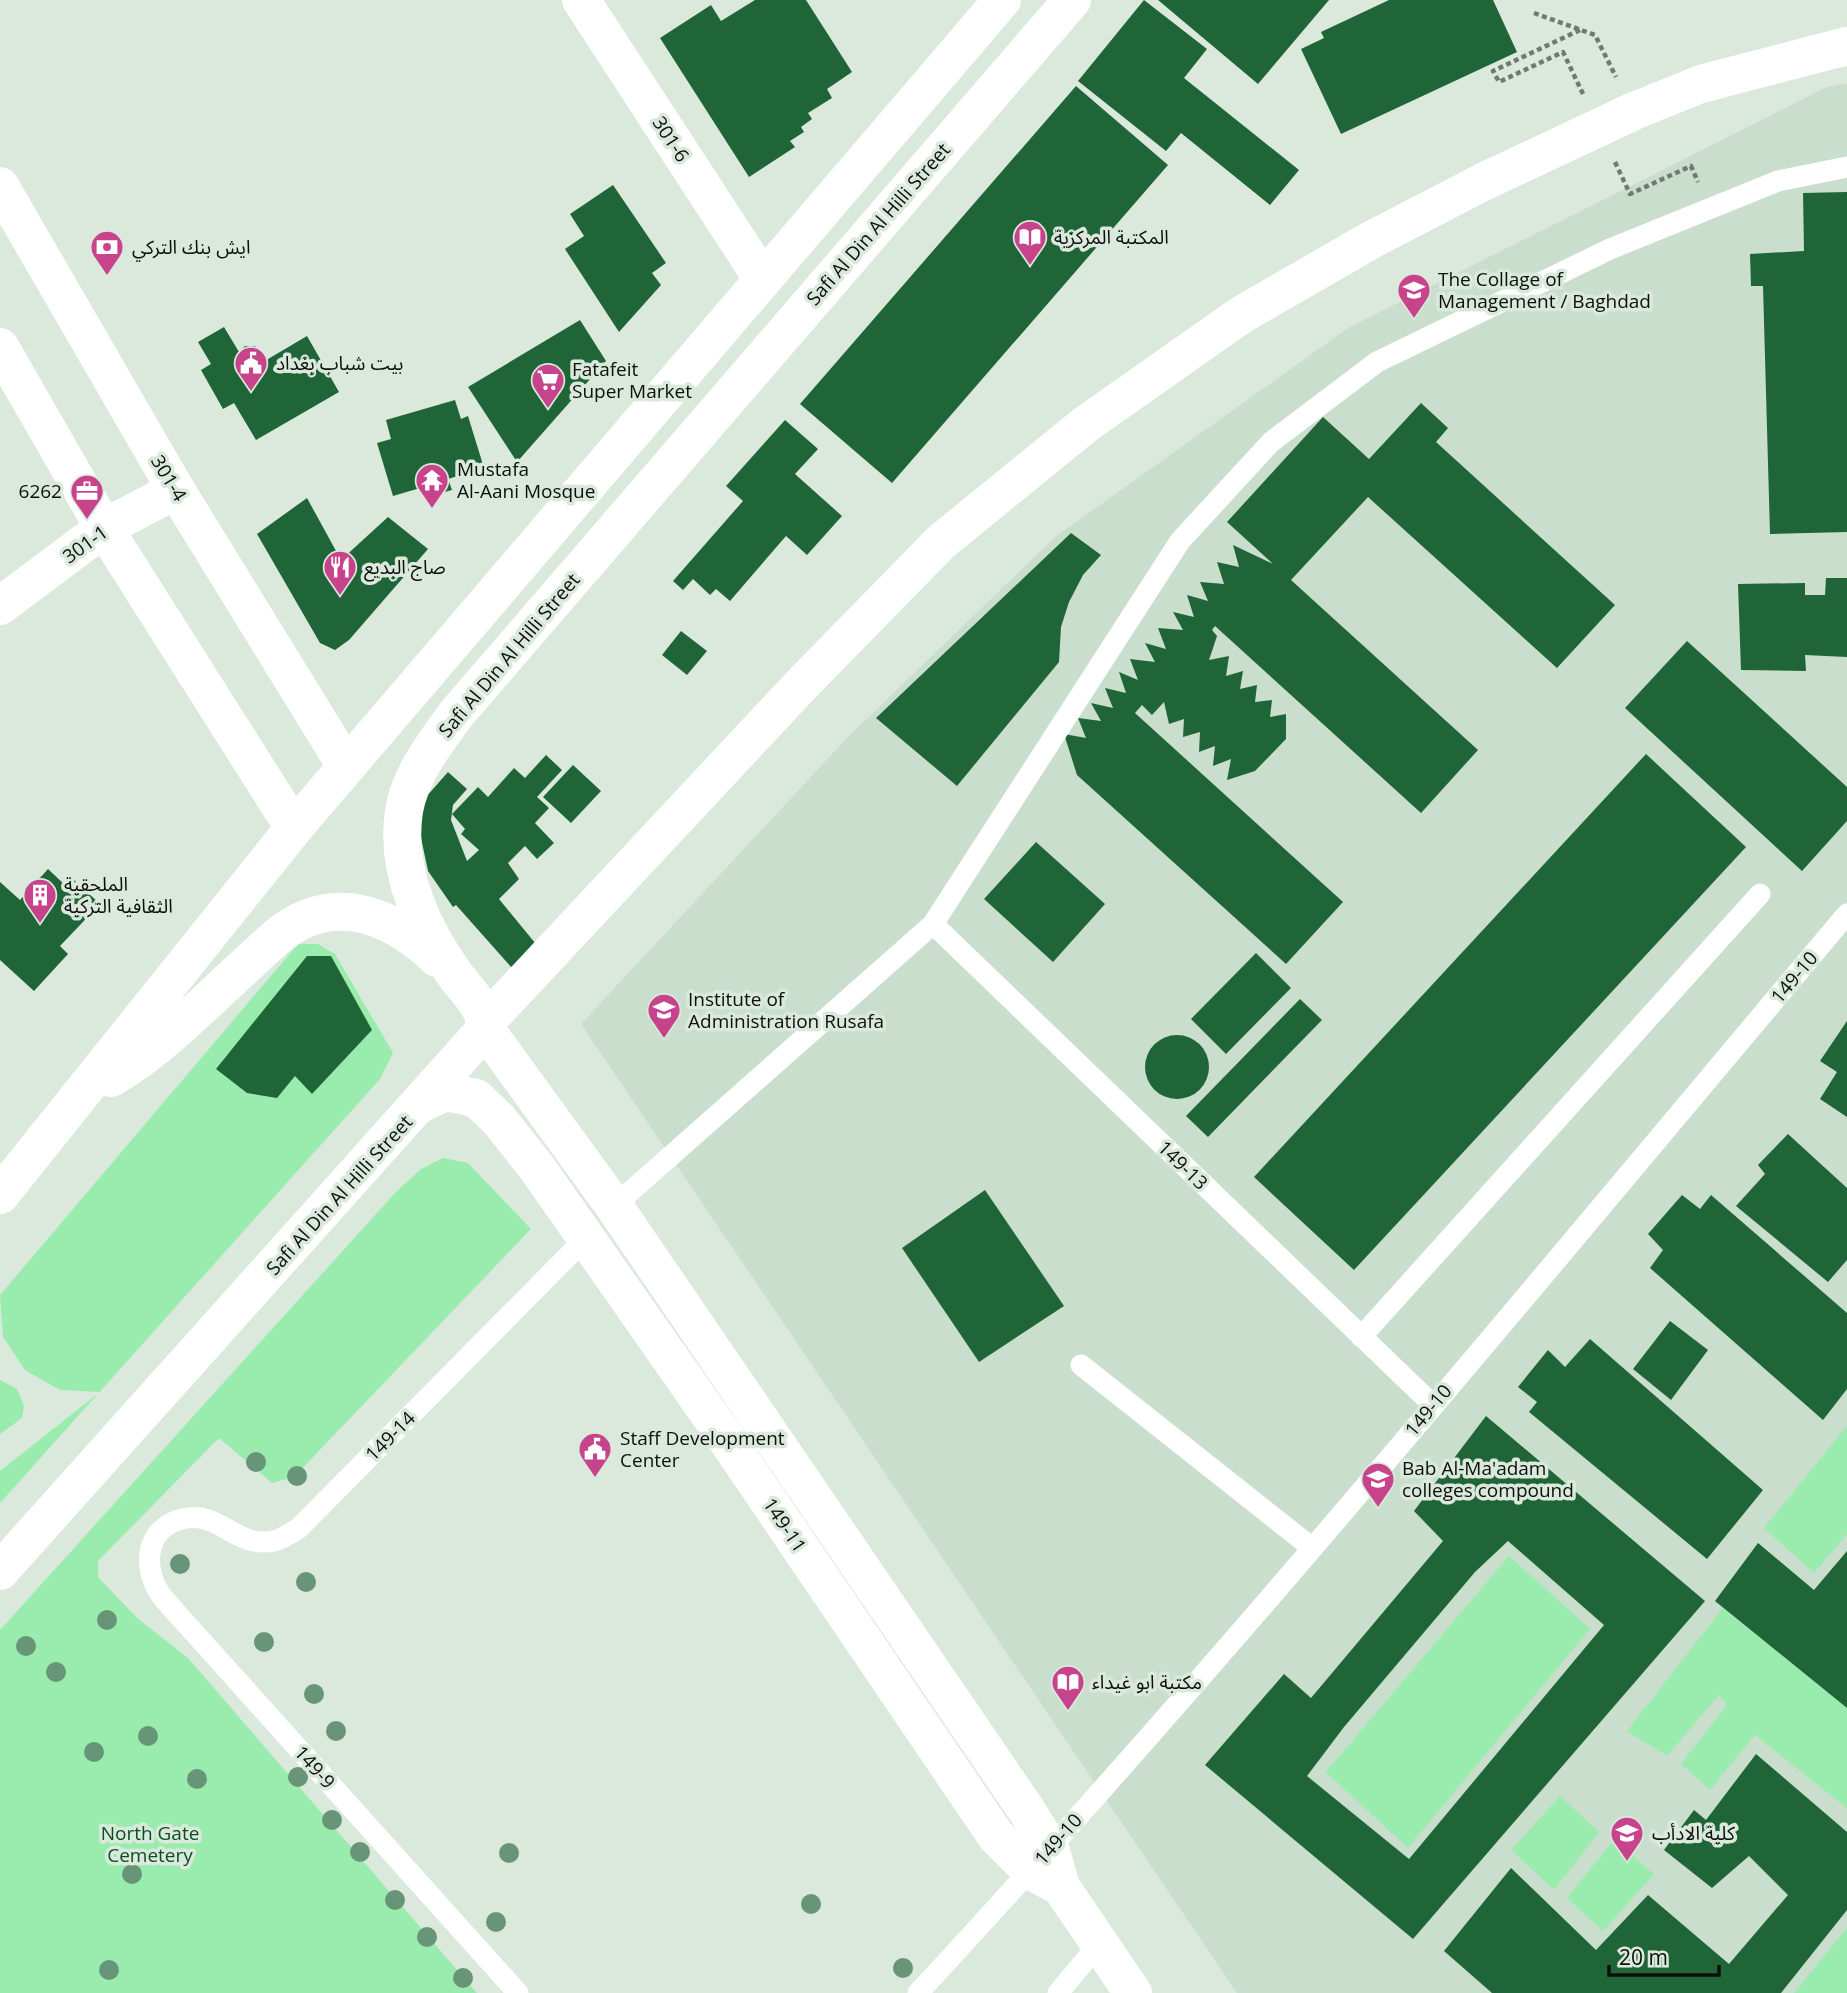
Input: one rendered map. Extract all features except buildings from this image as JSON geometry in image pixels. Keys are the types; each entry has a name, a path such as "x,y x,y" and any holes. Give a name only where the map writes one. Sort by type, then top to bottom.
{"street":[{"name":"301-6","path":"581,0 762,278"},
{"path":"0,1195 86,1091 293,828 1002,0"},
{"name":"Safi Al Din Al Hilli Street","path":"0,1571 422,1103 484,1025 481,1010 456,977 422,919 403,859 404,809 413,782 433,746 466,702 1072,0"},
{"path":"484,1025 802,684 941,542 1086,424 1241,315 1371,240 1634,111 1701,84 1847,46"},
{"name":"301-4","path":"0,186 176,490 346,766"},
{"path":"0,347 104,528 293,828"},
{"name":"301-1","path":"0,606 104,528 176,490"},
{"path":"86,1091 131,1066 285,931 313,917 343,912 374,916 403,928 456,977"},
{"name":"149-11","path":"484,1025 614,1206 1047,1869 1133,1993"},
{"name":"149-11","path":"422,1103 433,1095 457,1092 476,1098 486,1106 537,1168 721,1431 996,1836 1047,1869"}],"lane":[{"path":"614,1206 933,924 1180,541 1271,442 1377,362 1609,249 1778,181 1847,167"},
{"path":"1361,1337 1760,894"},
{"name":"149-10","path":"918,1993 1047,1869 1311,1547 1847,914"},
{"name":"149-13","path":"933,924 1433,1405"},
{"name":"149-14","path":"163,1530 175,1521 190,1517 205,1518 261,1543 279,1541 585,1239"},
{"path":"1081,1365 1311,1547"},
{"name":"149-9","path":"163,1530 153,1542 149,1556 149,1571 154,1586 519,1993"},
{"path":"1058,1993 1099,1944"}],"path":[{"path":"1534,13 1595,36 1634,111"},
{"path":"1563,52 1499,82 1493,71 1580,30"},
{"path":"1630,194 1691,166"}],"shaded area":[{"name":"Bab Al-Ma'adam colleges compound","path":"1847,83 1847,1993 1237,1993 581,1024 848,737 1055,537 1348,328 1827,87"}],"green space":[{"path":"298,944 318,944 335,954 393,1053 380,1079 100,1392 60,1390 25,1370 3,1337 0,1295"},
{"name":"North Gate Cemetery","path":"443,1158 468,1163 531,1229 294,1477 272,1483 219,1438 98,1561 98,1577 137,1618 188,1658 477,1993 0,1993 0,1630 395,1193 421,1169"},
{"path":"0,1380 17,1389 24,1406 22,1418 0,1434"},
{"path":"98,1393 0,1503 0,1471"},
{"path":"1847,1426 1847,1534 1814,1573 1764,1528"},
{"path":"1509,1556 1590,1629 1408,1848 1326,1772"},
{"path":"1723,1608 1847,1708 1847,1808 1755,1735 1710,1790 1681,1764 1727,1705 1719,1695 1667,1756 1627,1731"},
{"path":"1560,1796 1599,1832 1554,1890 1511,1850"},
{"path":"1614,1840 1654,1874 1603,1931 1567,1898"},
{"path":"1847,1928 1847,1993 1794,1993"}],"place":[{"name":"المكتبة المركزية","path":"1030,267"},
{"name":"ايش بنك التركي","path":"107,277"},
{"name":"The Collage of Management / Baghdad","path":"1414,320"},
{"name":"بيت شباب بغداد","path":"251,393"},
{"name":"Fatafeit Super Market","path":"548,410"},
{"name":"Mustafa Al-Aani Mosque","path":"432,510"},
{"name":"6262","path":"87,521"},
{"name":"صاج البديع","path":"340,597"},
{"name":"الملحقية الثقافية التركية","path":"40,925"},
{"name":"Institute of Administration Rusafa","path":"664,1040"},
{"name":"Staff Development Center","path":"595,1479"},
{"name":"Bab Al-Ma'adam colleges compound","path":"1378,1509"},
{"name":"مكتبة ابو غيداء","path":"1068,1712"},
{"name":"كلية الادأب","path":"1627,1863"}]}
